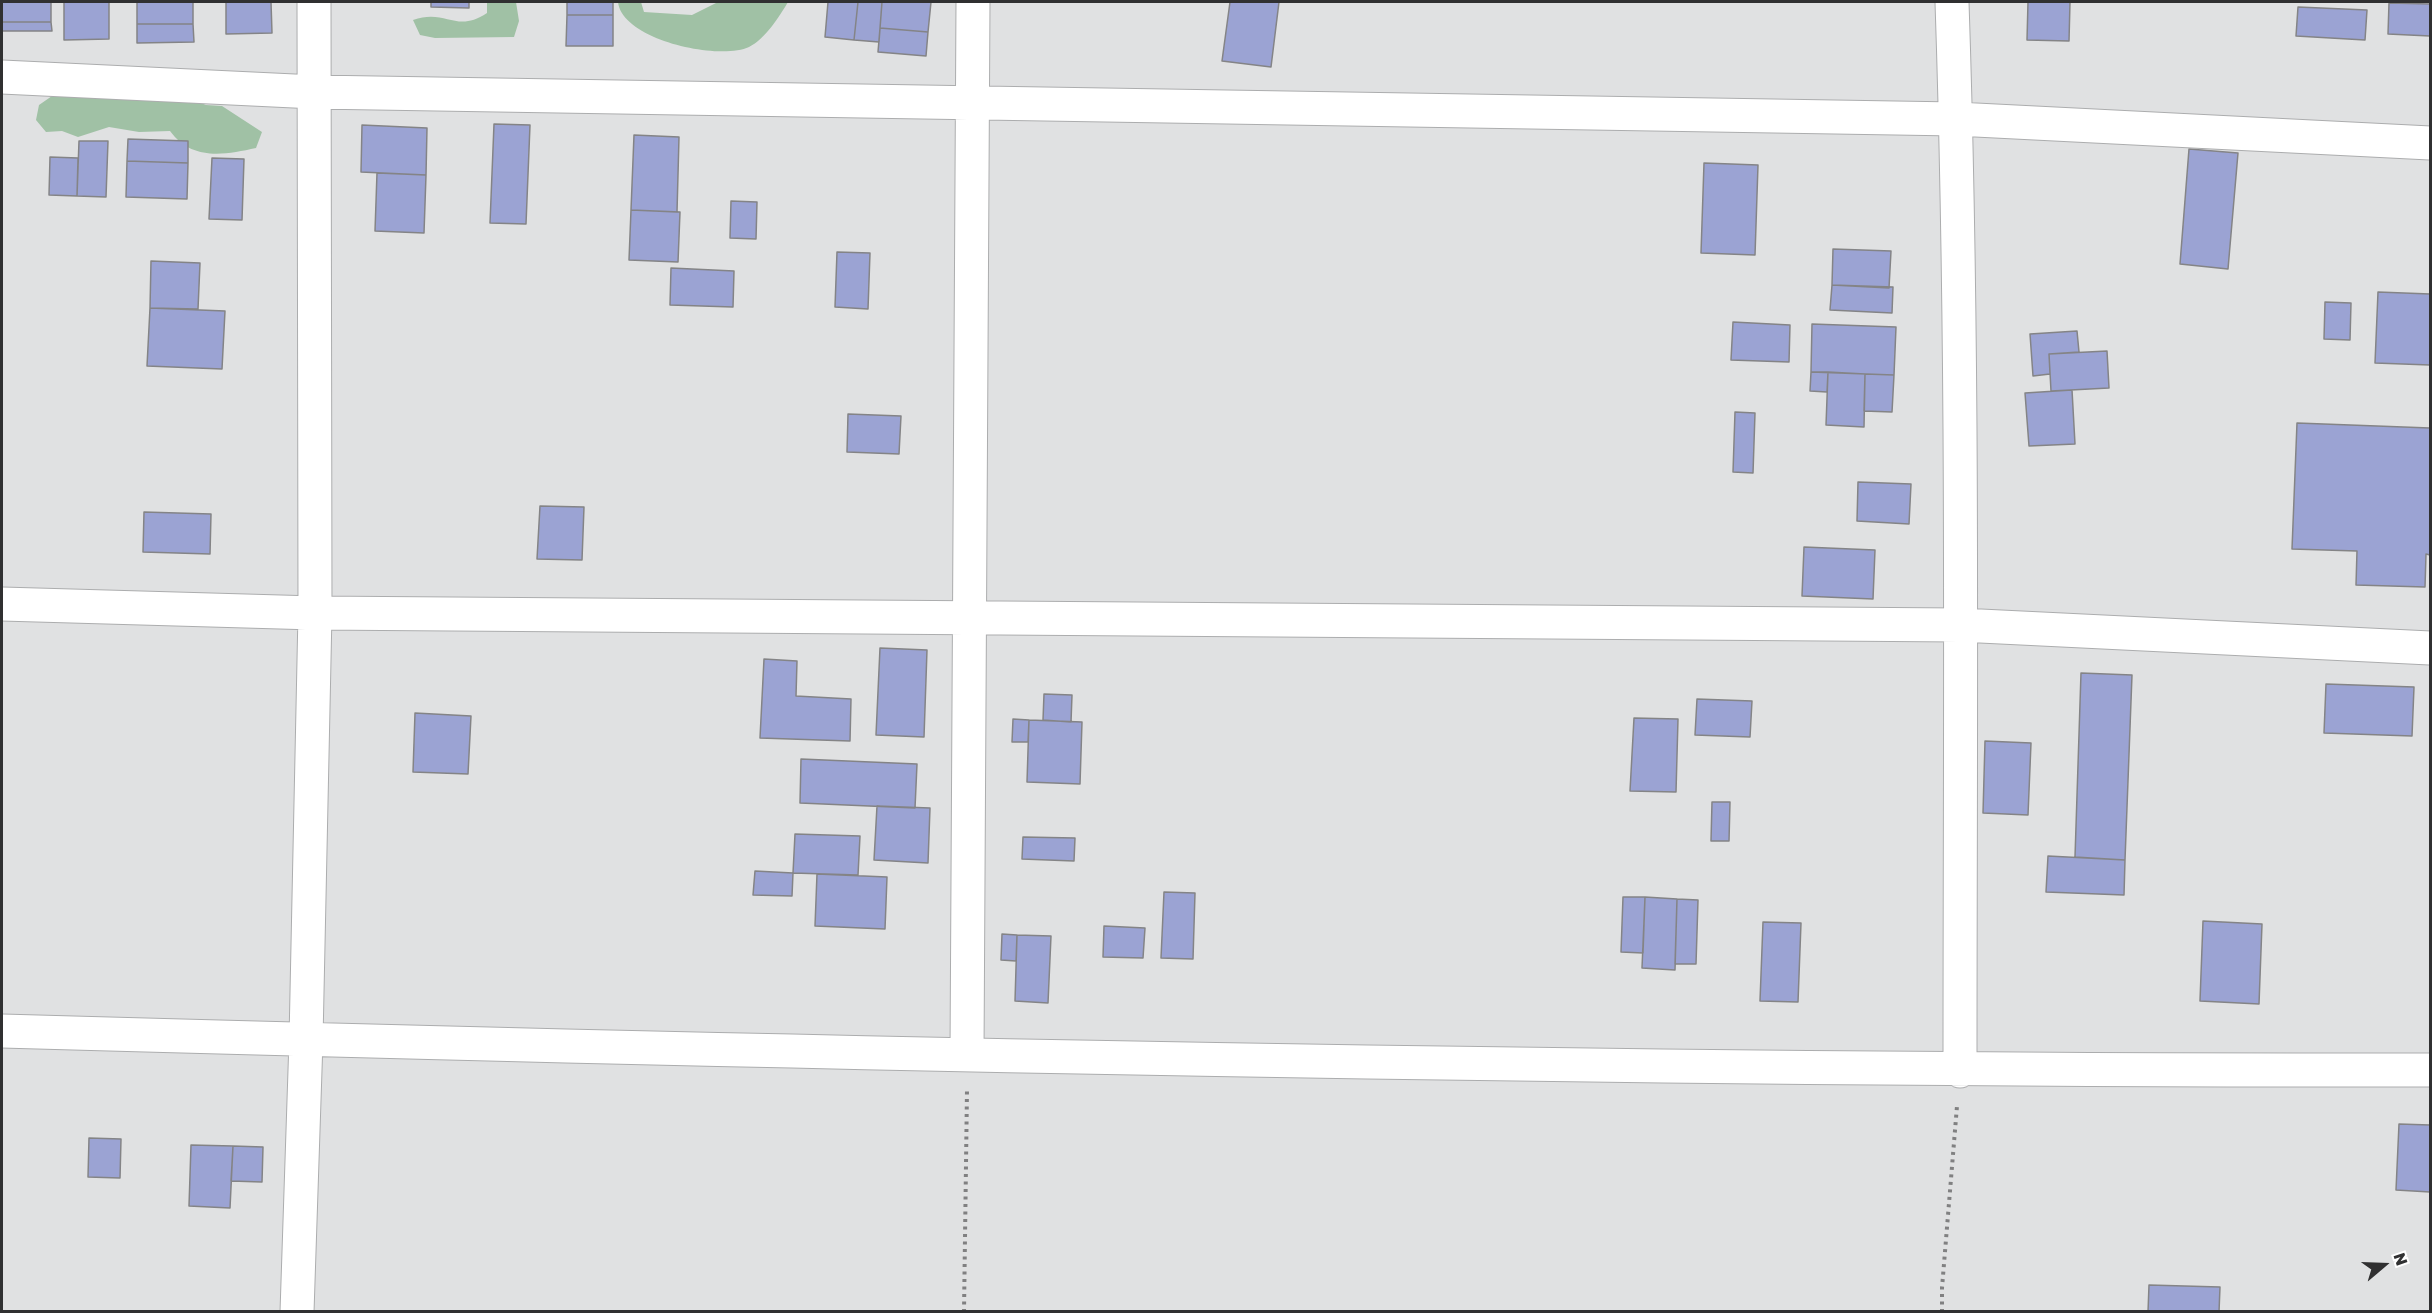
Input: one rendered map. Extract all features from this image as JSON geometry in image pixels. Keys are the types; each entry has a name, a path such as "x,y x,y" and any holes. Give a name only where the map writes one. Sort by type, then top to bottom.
{"street":[{"path":"297,1311 306,1040 315,613 314,2"},
{"path":"967,1053 973,2"},
{"path":"1952,2 1956,120 1960,625 1960,1071"},
{"path":"2,77 315,92 1956,120 2430,143"},
{"path":"2,604 315,613 1960,625 2430,648"},
{"path":"2,1031 306,1040 1960,1071 2430,1070"}],"path":[{"path":"964,1311 967,1053"},
{"path":"1942,1311 1941,1288 1960,1071"}],"green space":[{"path":"487,2 516,2 519,21 514,37 435,38 420,35 413,20 424,17 459,21 476,19 487,13"},
{"path":"618,2 641,2 644,12 692,15 718,2 788,2 761,39 749,47 735,51 716,51 695,49 653,37 636,27 624,15"},
{"path":"82,93 191,99 206,105 222,106 262,132 256,148 221,154 198,151 188,147 170,131 139,132 109,127 78,137 62,131 46,132 36,120 39,105 52,96"}],"building":[{"path":"2,2 51,2 51,22 2,22"},
{"path":"64,2 109,2 109,39 64,40"},
{"path":"137,2 193,2 193,24 137,24"},
{"path":"226,2 271,2 272,33 226,34"},
{"path":"431,2 469,2 469,8 431,7"},
{"path":"567,2 613,2 613,15 567,15"},
{"path":"828,2 858,2 854,40 825,37"},
{"path":"858,2 882,2 879,42 854,40"},
{"path":"882,2 931,2 928,32 880,28"},
{"path":"1230,2 1279,2 1271,67 1222,61"},
{"path":"2028,2 2070,2 2069,41 2027,40"},
{"path":"2389,3 2430,4 2430,36 2388,34"},
{"path":"2298,7 2367,10 2365,40 2296,36"},
{"path":"567,15 613,15 613,46 566,46"},
{"path":"2,22 51,22 52,31 2,31"},
{"path":"137,24 193,24 194,42 137,43"},
{"path":"880,28 928,32 926,56 878,52"},
{"path":"494,124 530,125 526,224 490,223"},
{"path":"362,125 427,128 426,175 361,172"},
{"path":"634,135 679,137 677,212 631,210"},
{"path":"128,139 188,141 188,163 127,161"},
{"path":"79,141 108,141 106,197 77,196"},
{"path":"2189,149 2238,153 2228,269 2180,264"},
{"path":"50,157 78,158 77,196 49,195"},
{"path":"212,158 244,159 242,220 209,219"},
{"path":"127,161 188,163 187,199 126,197"},
{"path":"1704,163 1758,165 1755,255 1701,253"},
{"path":"377,173 426,175 424,233 375,231"},
{"path":"731,201 757,202 756,239 730,238"},
{"path":"631,210 680,212 678,262 629,260"},
{"path":"1833,249 1891,251 1889,288 1832,285"},
{"path":"837,252 870,253 868,309 835,307"},
{"path":"151,261 200,263 198,309 150,308"},
{"path":"671,268 734,271 733,307 670,305"},
{"path":"1832,285 1893,287 1892,313 1830,310"},
{"path":"2378,292 2430,294 2430,365 2375,363"},
{"path":"2325,302 2351,303 2350,340 2324,339"},
{"path":"150,308 225,311 222,369 147,366"},
{"path":"1733,322 1790,325 1789,362 1731,360"},
{"path":"1812,324 1896,327 1894,375 1811,372"},
{"path":"2077,331 2079,352 2049,354 2050,374 2033,376 2030,334"},
{"path":"2107,351 2109,388 2051,391 2049,354"},
{"path":"1811,372 1828,372 1827,392 1810,391"},
{"path":"1828,372 1865,374 1864,427 1826,425"},
{"path":"1865,374 1894,375 1892,412 1864,411"},
{"path":"2072,390 2075,444 2029,446 2025,393"},
{"path":"1735,412 1755,413 1753,473 1733,472"},
{"path":"848,414 901,416 899,454 847,452"},
{"path":"2297,423 2430,428 2430,555 2426,554 2425,587 2356,585 2357,551 2292,549"},
{"path":"1858,482 1911,484 1909,524 1857,521"},
{"path":"540,506 584,507 582,560 537,559"},
{"path":"144,512 211,514 210,554 143,552"},
{"path":"1804,547 1875,550 1873,599 1802,596"},
{"path":"880,648 927,650 924,737 876,735"},
{"path":"764,659 797,661 796,696 851,699 850,741 760,738"},
{"path":"2081,673 2132,675 2125,860 2075,857"},
{"path":"2326,684 2414,687 2412,736 2324,733"},
{"path":"1044,694 1072,695 1071,722 1043,720"},
{"path":"1697,699 1752,701 1750,737 1695,735"},
{"path":"415,713 471,716 468,774 413,772"},
{"path":"1634,718 1678,719 1676,792 1630,791"},
{"path":"1013,719 1029,720 1028,742 1012,742"},
{"path":"1029,720 1082,722 1080,784 1027,782"},
{"path":"1985,741 2031,743 2028,815 1983,813"},
{"path":"801,759 917,764 915,808 800,803"},
{"path":"1712,802 1730,802 1729,841 1711,841"},
{"path":"877,806 930,808 928,863 874,860"},
{"path":"795,834 860,836 858,875 793,873"},
{"path":"1023,837 1075,838 1074,861 1022,859"},
{"path":"2048,856 2125,860 2124,895 2046,892"},
{"path":"755,871 793,873 792,896 753,895"},
{"path":"817,874 887,877 885,929 815,926"},
{"path":"1164,892 1195,893 1193,959 1161,958"},
{"path":"1623,897 1645,897 1643,953 1621,952"},
{"path":"1645,897 1677,899 1675,970 1642,968"},
{"path":"1677,899 1698,900 1696,964 1675,964"},
{"path":"2203,921 2262,924 2259,1004 2200,1001"},
{"path":"1763,922 1801,923 1798,1002 1760,1001"},
{"path":"1104,926 1145,928 1143,958 1103,957"},
{"path":"1002,934 1017,935 1016,961 1001,960"},
{"path":"1017,935 1051,936 1048,1003 1015,1001"},
{"path":"2399,1124 2430,1125 2430,1192 2396,1190"},
{"path":"89,1138 121,1139 120,1178 88,1177"},
{"path":"191,1145 233,1146 230,1208 189,1206"},
{"path":"233,1146 263,1147 262,1182 231,1181"},
{"path":"2149,1285 2220,1287 2219,1312 2148,1312"}]}
